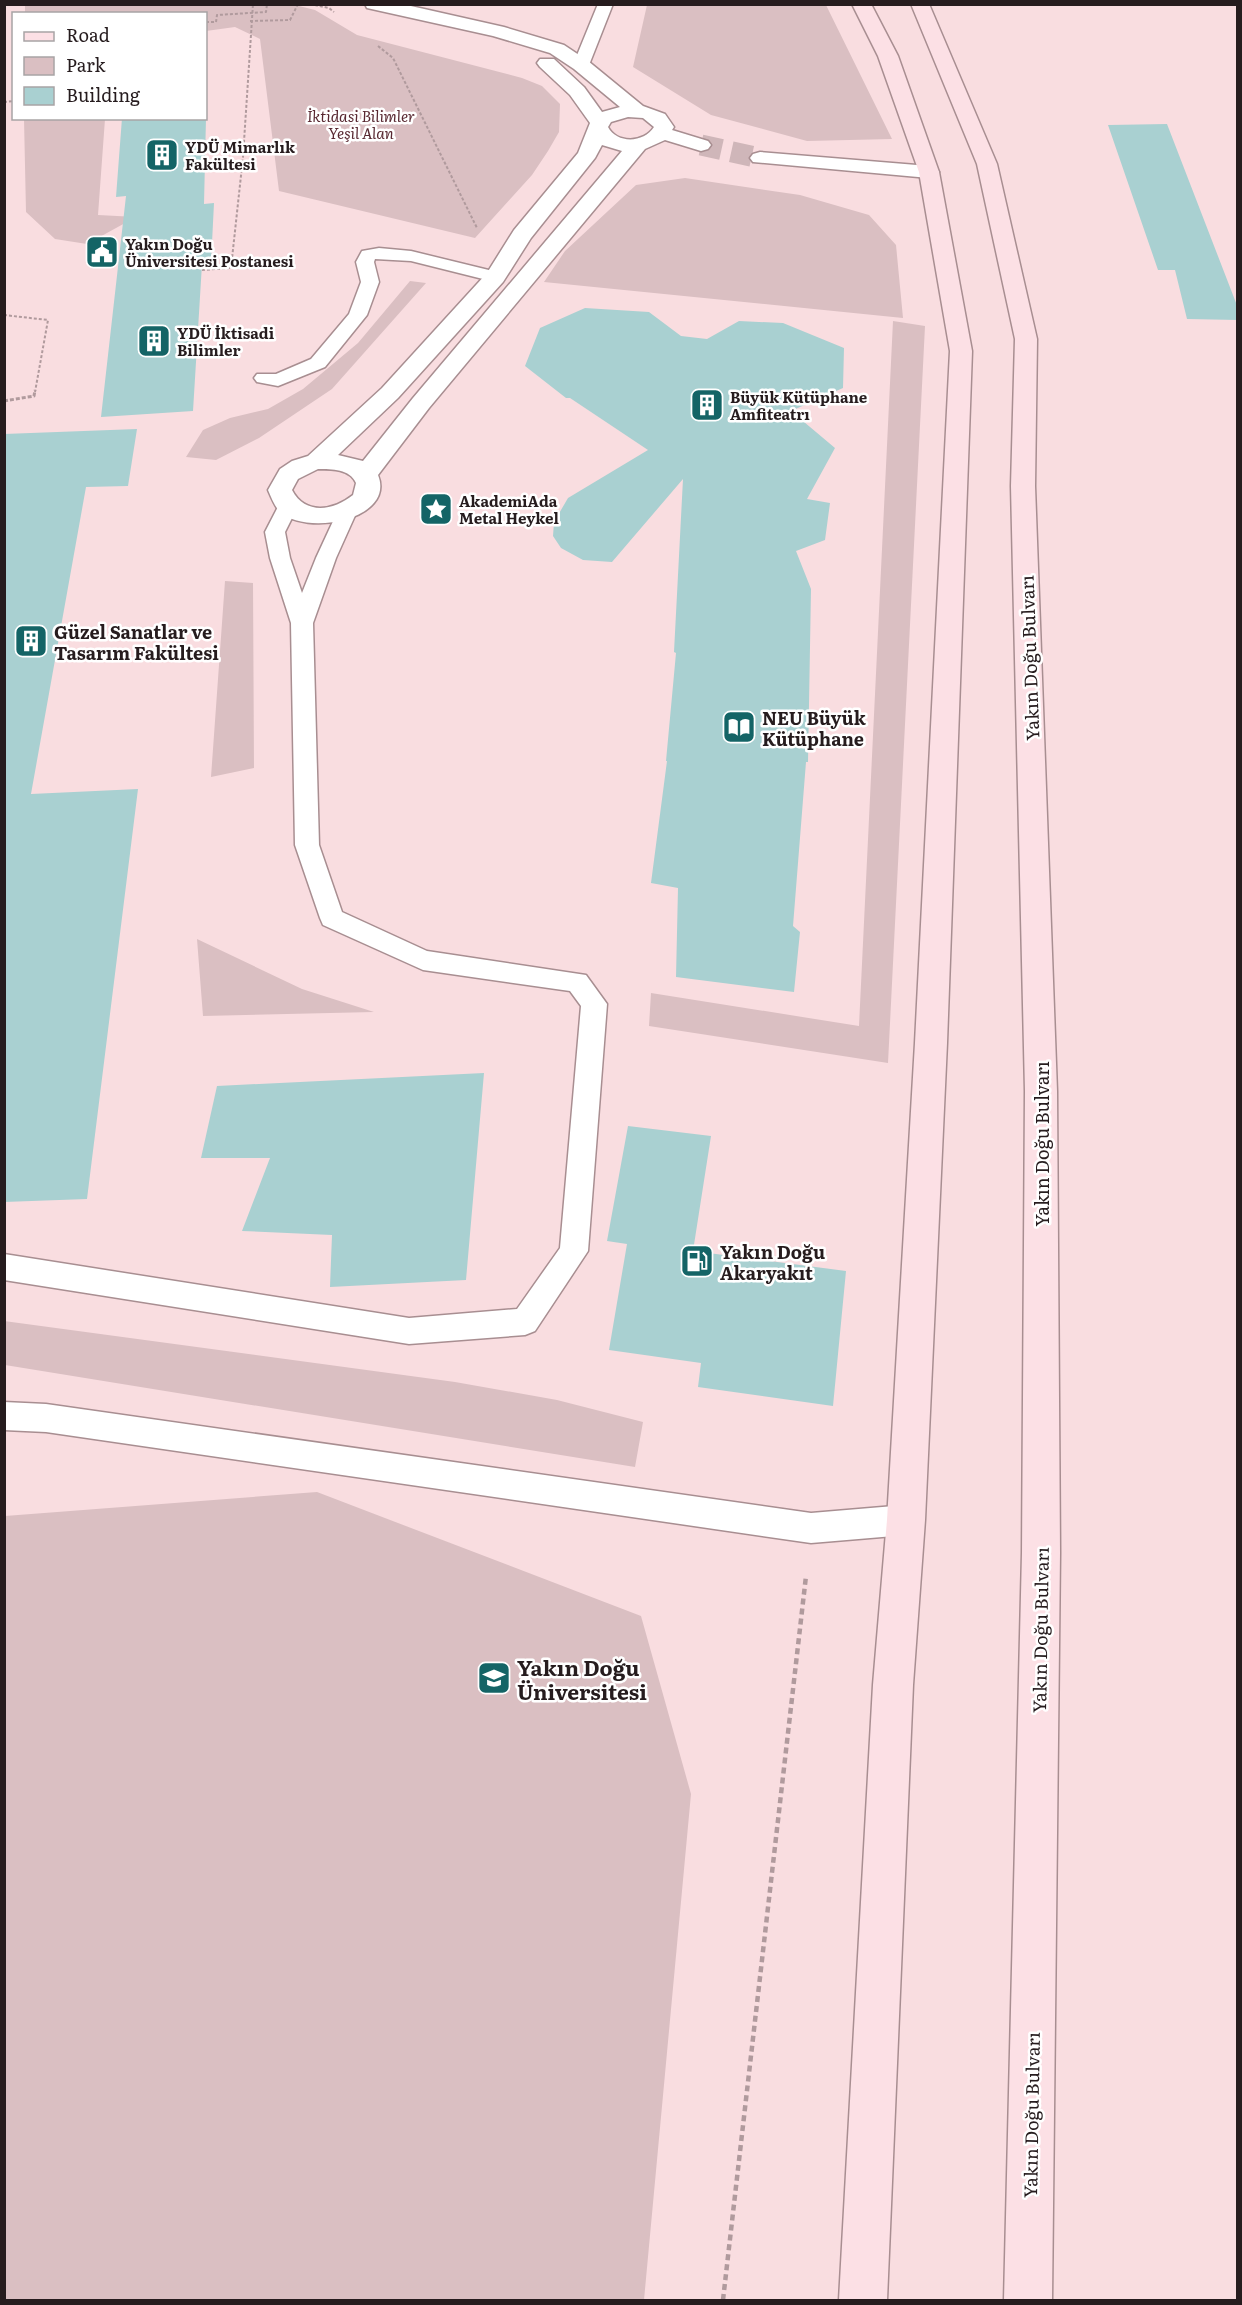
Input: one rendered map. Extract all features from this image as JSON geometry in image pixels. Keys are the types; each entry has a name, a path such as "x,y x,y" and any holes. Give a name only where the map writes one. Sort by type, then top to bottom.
{"main road":[{"path":"861,4 888,56 929,172 961,351 931,1043 906,1520 893,1685 863,2301"},
{"name":"Yakın Doğu Bulvarı","path":"920,4 987,164 1026,339 1023,486 1041,1090 1041,1553 1028,2301"}],"street":[{"path":"374,4 497,31 557,49 581,65 637,111"},
{"path":"317,461 390,393 495,278 522,235 588,154 599,127 603,118 618,112 637,111 656,116 664,127 662,133 657,138 639,144 609,140 599,127 577,91 540,57 529,41"},
{"path":"662,133 701,145"},
{"path":"365,475 421,403 639,144"},
{"path":"760,158 929,172"},
{"path":"334,460 352,465 365,475 369,483 367,492 358,503 340,513 322,516 305,514 288,506 280,490 289,474 301,466 317,461 334,460"}],"lane":[{"path":"581,65 606,4"},
{"path":"264,378 278,380 318,363 358,315 370,282 365,262 368,255 376,251 394,253 495,278"},
{"path":"4,1267 409,1331 525,1322 574,1251 594,1004 577,982 423,960 332,918 307,845 302,624 280,558 275,532 288,506"},
{"path":"302,624 326,558 348,509"},
{"path":"4,1416 46,1418 812,1528 906,1520"}],"path":[{"path":"202,270 231,268 243,157 250,21 253,4"},
{"path":"207,22 216,22 217,15 266,12 267,4"},
{"path":"250,21 290,20 298,4"},
{"path":"310,4 329,8 338,15"},
{"path":"375,43 393,58 476,228 522,235"},
{"path":"4,315 48,320 34,396 4,401"},
{"path":"723,2301 812,1528"}],"green space":[{"name":"İktidasi Bilimler Yeşil Alan","path":"25,4 295,5 315,10 357,35 522,78 542,86 560,104 559,132 532,175 475,238 279,191 260,39 235,27 207,31 207,12 25,12"},
{"path":"647,5 826,5 892,139 807,141 711,115 633,67"},
{"path":"24,120 105,120 98,215 136,217 87,244 55,239 26,212"},
{"path":"685,178 800,195 869,215 896,245 903,318 544,282 565,251 636,185"},
{"path":"410,281 426,283 332,389 259,438 216,460 186,457 203,430 230,418 268,409 303,389 358,343"},
{"path":"893,321 925,326 888,1063 649,1026 651,993 859,1026"},
{"path":"225,581 253,583 254,768 211,777"},
{"path":"197,939 302,989 374,1012 203,1016"},
{"path":"4,1321 455,1382 557,1400 643,1422 635,1467 5,1365"},
{"path":"317,1492 641,1616 691,1794 644,2300 5,2300 5,1516"}],"building":[{"name":"YDÜ İktisadi Bilimler","path":"122,120 206,120 204,204 214,203 211,263 202,264 193,411 101,417 126,196 116,197"},
{"path":"1167,124 1238,308 1238,320 1187,319 1175,270 1158,270 1108,125"},
{"path":"585,308 649,312 681,336 707,339 739,321 783,323 844,348 843,388 791,411 835,448 807,499 830,503 825,540 796,551 811,589 808,762 806,762 793,926 800,932 794,992 676,977 678,888 651,883 667,761 676,653 674,652 683,479 612,562 583,560 561,548 553,536 554,522 568,498 648,450 570,398 566,398 525,366 540,328"},
{"path":"137,429 128,486 86,487 31,794 138,789 87,1199 4,1202 4,434"},
{"path":"484,1073 466,1280 330,1287 332,1235 242,1231 270,1158 201,1158 217,1086"},
{"name":"Yakın Doğu Akaryakıt","path":"628,1126 711,1136 693,1251 846,1271 833,1406 698,1387 701,1363 609,1350 627,1244 607,1241"}],"tunnel":[{"path":"701,145 760,158"}],"place":[{"name":"YDÜ Mimarlık Fakültesi","path":"162,155"},
{"name":"Yakın Doğu Üniversitesi Postanesi","path":"102,252"},
{"name":"YDÜ İktisadi Bilimler","path":"154,341"},
{"name":"Büyük Kütüphane Amfiteatrı","path":"707,405"},
{"name":"AkademiAda Metal Heykel","path":"436,509"},
{"name":"Güzel Sanatlar ve Tasarım Fakültesi","path":"31,641"},
{"name":"NEU Büyük Kütüphane","path":"739,727"},
{"name":"Yakın Doğu Akaryakıt","path":"697,1261"},
{"name":"Yakın Doğu Üniversitesi","path":"494,1678"}]}
